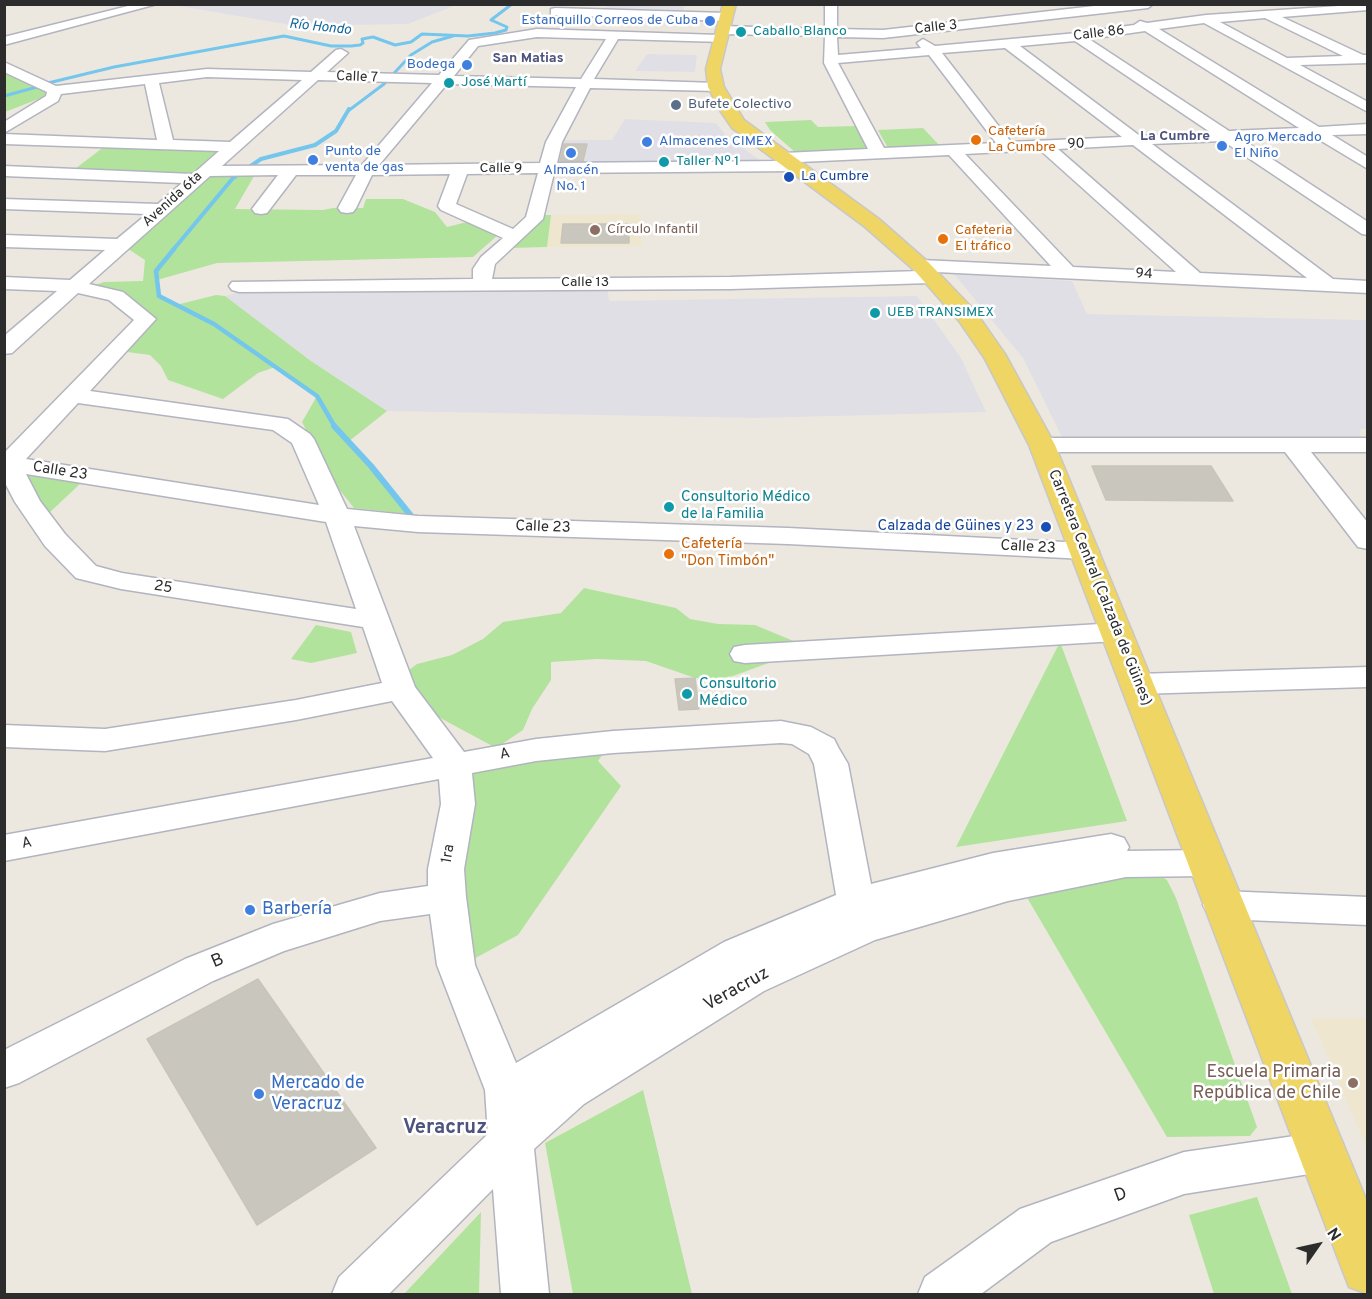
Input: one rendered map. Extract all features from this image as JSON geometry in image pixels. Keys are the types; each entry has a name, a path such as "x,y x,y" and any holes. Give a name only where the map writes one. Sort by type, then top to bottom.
{"main road":[{"name":"Carretera Central (Calzada de Güines)","path":"724,23 713,69 716,87 738,124 872,223 926,272 967,316 997,359 1042,446 1368,1269"}],"street":[{"path":"101,4 126,11"},
{"path":"4,41 152,4"},
{"path":"831,4 830,60 879,154"},
{"path":"995,4 1003,22"},
{"name":"Calle 3","path":"559,8 831,33 1003,22 1080,9 1098,11 1148,4"},
{"name":"Calle 86","path":"830,60 934,52 1077,37 1206,20 1368,6"},
{"path":"537,33 559,8"},
{"path":"1331,9 1359,21"},
{"path":"1098,11 1148,27 1312,132 1368,164"},
{"path":"1269,15 1365,60"},
{"path":"55,16 80,23"},
{"path":"1206,20 1368,108"},
{"path":"347,208 367,168 474,43 537,33 614,36 724,23"},
{"path":"914,27 1008,148"},
{"path":"482,283 483,269 488,261 534,219 554,142 584,85 614,36"},
{"path":"1077,37 1368,230"},
{"path":"1009,44 1327,284"},
{"name":"Avenida 6ta","path":"4,348 14,330 73,286 122,245 341,53"},
{"path":"1261,63 1365,60"},
{"path":"1205,65 1227,64"},
{"name":"Calle 7","path":"4,66 55,90 207,73 716,87"},
{"path":"151,79 166,145"},
{"path":"4,129 53,98 55,90"},
{"name":"90","path":"790,162 879,154 1368,129"},
{"path":"4,140 232,147"},
{"path":"1045,146 1194,278"},
{"path":"953,150 1066,271"},
{"name":"Calle 9","path":"201,175 225,170 259,169 548,169 790,162"},
{"path":"261,209 292,169"},
{"path":"460,169 447,206 514,236"},
{"path":"4,171 201,175"},
{"path":"4,204 161,209"},
{"path":"4,241 122,245"},
{"name":"94","path":"926,272 1066,271 1368,286"},
{"name":"Calle 13","path":"239,286 731,283 926,272"},
{"path":"4,283 73,286 116,296 147,320 6,464"},
{"path":"74,396 279,424 302,439 337,516 400,689 455,764"},
{"path":"1042,446 1368,445"},
{"path":"1293,446 1368,541"},
{"name":"Calle 23","path":"6,464 337,516 418,524 788,536 1085,551"},
{"name":"25","path":"6,464 28,502 55,540 86,572 121,581 374,620"},
{"path":"745,654 1117,632"},
{"path":"1137,684 1368,677"},
{"path":"4,736 105,740 285,712 400,689"},
{"name":"A","path":"4,848 536,750 613,742 781,732 800,735 822,747 831,764 860,915"},
{"name":"1ra","path":"455,764 458,804 446,869 447,897 456,965 506,1090 525,1294"},
{"name":"Veracruz","path":"506,1090 738,953 860,915 993,866 1042,856 1141,844 1202,853"},
{"name":"B","path":"4,1070 199,970 273,939 381,907 447,897"},
{"path":"1222,904 1368,911"},
{"name":"Veracruz","path":"356,1294 512,1140 569,1091 860,915"},
{"name":"D","path":"942,1294 1036,1225 1184,1173 1322,1152"}],"shaded area":[{"path":"173,5 456,5 408,24 297,26"},
{"path":"610,5 718,6 685,6 683,10 603,8"},
{"path":"647,54 697,55 695,72 635,71"},
{"name":"Almacenes CIMEX","path":"625,119 716,123 726,135 762,162 554,164 561,140 612,140"},
{"name":"Círculo Infantil","path":"641,214 642,246 547,247 551,215"},
{"path":"954,274 1072,281 1087,314 1367,320 1367,429 1361,429 1359,439 1064,441 1023,358"},
{"path":"607,284 609,301 917,296 961,358 986,412 757,418 387,411 311,361 225,296 252,289"},
{"name":"Escuela Primaria República de Chile","path":"1311,1018 1367,1018 1367,1149"}],"green space":[{"path":"4,71 45,91 46,96 5,112"},
{"path":"811,120 818,127 857,126 869,149 796,153 770,130 765,122"},
{"path":"923,128 940,146 888,148 878,130"},
{"path":"105,146 222,150 193,176 71,172"},
{"path":"257,171 235,209 363,208 366,199 403,199 435,212 447,227 467,222 498,235 473,257 217,263 157,280 159,296 176,305 216,295 225,296 311,361 387,411 348,442 410,514 354,508 331,479 302,422 317,396 275,367 258,373 223,399 168,380 161,366 150,355 127,352 155,320 92,286 104,282 143,281 145,260 125,247 208,173"},
{"path":"543,215 551,215 547,247 510,248"},
{"path":"22,475 81,483 48,514"},
{"path":"584,588 676,608 690,619 718,624 755,625 796,642 774,661 733,676 712,679 695,678 646,661 597,659 551,662 551,680 532,709 523,730 496,748 431,713 406,681 409,670 417,664 452,655 483,639 503,622 561,613"},
{"path":"316,625 351,632 357,653 311,663 291,659"},
{"path":"1060,642 1127,821 956,847"},
{"path":"603,754 598,761 621,786 518,935 468,962 459,919 472,777 476,769 560,756"},
{"path":"1144,873 1158,874 1167,880 1176,898 1257,1127 1250,1136 1167,1137 1025,894"},
{"path":"643,1090 692,1294 573,1294 545,1143"},
{"path":"1257,1197 1292,1294 1214,1294 1189,1215"},
{"path":"481,1212 479,1294 404,1294"}],"building":[{"name":"Almacén No. 1","path":"564,144 587,144 583,161 560,161"},
{"path":"563,224 629,224 629,243 561,243"},
{"path":"1092,466 1211,466 1233,501 1106,500"},
{"name":"Consultorio Médico","path":"695,678 699,709 679,710 675,679"},
{"name":"Mercado de Veracruz","path":"258,979 376,1148 257,1225 147,1039"}],"waterway":[{"name":"Río Hondo","path":"48,83 114,67 284,36 331,46 351,46 360,45 363,43 362,39 373,37 395,45 411,42 422,34 468,36 495,33 506,30 507,27 491,20 512,4"},
{"path":"348,111 384,84 411,55 432,42 453,36"},
{"name":"Río Hondo","path":"4,96 37,87"},
{"path":"173,250 233,178 261,159 315,145 336,131 349,109"},
{"path":"174,249 156,271 159,296 214,324 317,396 335,427"},
{"path":"334,426 371,466 416,522"}],"place":[{"name":"Estanquillo Correos de Cuba","path":"710,21"},
{"name":"Caballo Blanco","path":"741,32"},
{"name":"Bodega","path":"467,65"},
{"name":"José Martí","path":"449,83"},
{"name":"Bufete Colectivo","path":"676,105"},
{"name":"Cafetería La Cumbre","path":"976,140"},
{"name":"Almacenes CIMEX","path":"647,142"},
{"name":"Agro Mercado El Niño","path":"1222,146"},
{"name":"Almacén No. 1","path":"571,153"},
{"name":"Punto de venta de gas","path":"313,160"},
{"name":"Taller Nº 1","path":"664,162"},
{"name":"La Cumbre","path":"789,177"},
{"name":"Círculo Infantil","path":"595,230"},
{"name":"Cafeteria El tráfico","path":"943,239"},
{"name":"UEB TRANSIMEX","path":"875,313"},
{"name":"Consultorio Médico de la Familia","path":"669,507"},
{"name":"Calzada de Güines y 23","path":"1046,527"},
{"name":"Cafetería \"Don Timbón\"","path":"669,554"},
{"name":"Consultorio Médico","path":"687,694"},
{"name":"Barbería","path":"250,910"},
{"name":"Escuela Primaria República de Chile","path":"1353,1083"},
{"name":"Mercado de Veracruz","path":"259,1094"}],"district":[{"name":"San Matias","path":"528,59"},
{"name":"La Cumbre","path":"1175,137"},
{"name":"Veracruz","path":"445,1129"}]}
